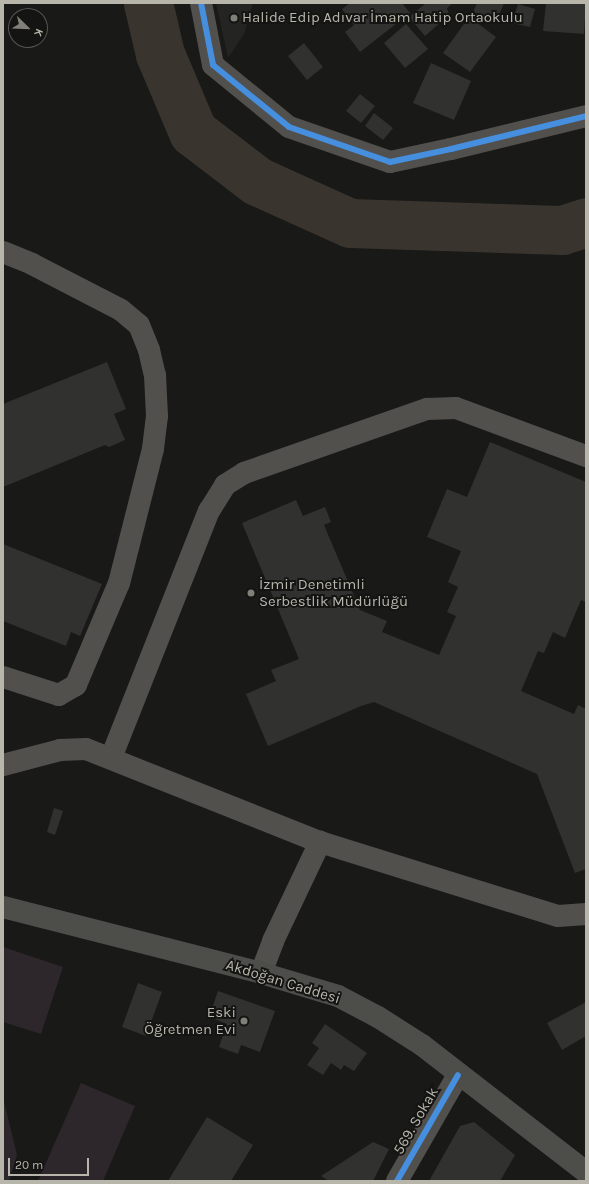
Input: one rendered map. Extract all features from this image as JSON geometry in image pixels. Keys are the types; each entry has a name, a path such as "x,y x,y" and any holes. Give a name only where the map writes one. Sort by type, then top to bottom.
{"main road":[{"name":"Akdoğan Caddesi","path":"3,907 260,973 338,996 422,1045 586,1172"}],"street":[{"path":"201,3 213,65 289,127 390,162 451,150 586,116"},
{"path":"3,252 32,264 121,310 139,325 149,350 155,375 157,416 153,449 119,583 76,685 59,695 3,677"},
{"path":"111,758 208,511 225,485 244,473 427,409 456,408 586,456"},
{"path":"3,765 66,750 86,749 320,842 558,916 586,914"},
{"path":"260,973 273,941 320,842"},
{"name":"569. Sokak","path":"397,1181 458,1074"}],"shaded area":[{"name":"Halide Edip Adıvar İmam Hatip Ortaokulu","path":"216,3 253,3 244,34 228,58"},
{"path":"3,947 63,967 41,1034 3,1022"},
{"path":"81,1083 135,1106 103,1181 38,1181"},
{"path":"3,1097 17,1155 9,1181 3,1181"}],"building":[{"path":"350,3 402,3 410,13 360,52 345,32 354,25 342,9"},
{"path":"426,3 453,3 447,8 449,15 425,36 409,17"},
{"path":"477,3 504,3 496,22 473,12"},
{"path":"546,3 586,3 584,34 543,31"},
{"path":"518,4 535,9 530,27 512,23"},
{"path":"469,17 496,37 470,72 443,53"},
{"path":"406,24 428,49 405,68 384,43"},
{"path":"304,43 323,67 307,80 288,56"},
{"path":"431,63 471,81 454,120 413,103"},
{"path":"360,94 375,106 361,123 346,111"},
{"path":"374,113 393,128 383,140 365,126"},
{"path":"107,362 126,409 114,414 125,440 109,447 105,445 3,487 3,404"},
{"path":"490,442 586,482 586,602 581,600 565,638 553,632 544,653 538,651 521,691 574,714 578,705 586,709 586,869 575,873 537,774 374,702 361,706 268,746 246,694 276,681 271,670 299,659 242,523 296,500 303,516 325,507 331,522 324,525 360,610 387,621 382,632 439,655 456,616 447,612 458,587 448,582 461,551 427,537 447,489 467,497"},
{"path":"3,544 102,584 80,636 71,632 66,646 3,621"},
{"path":"54,808 63,811 55,835 47,832"},
{"path":"138,983 162,992 146,1036 122,1027"},
{"name":"Eski Öğretmen Evi","path":"218,991 275,1011 260,1052 241,1045 238,1054 219,1047 227,1024 209,1017"},
{"path":"586,1002 586,1036 562,1050 547,1023"},
{"path":"325,1024 367,1053 354,1071 344,1065 341,1070 331,1063 323,1075 307,1065 319,1048 312,1043"},
{"path":"207,1117 253,1145 231,1181 168,1181"},
{"path":"474,1122 515,1155 500,1181 429,1181 460,1126"},
{"path":"373,1142 389,1149 373,1181 329,1181 321,1176"}],"waterway":[{"path":"148,3 160,54 193,132 257,181 350,223 562,230 586,222"}],"cycle path":[{"path":"201,3 213,65 289,127 390,162 451,149 586,116"},
{"path":"397,1181 458,1075"}],"place":[{"name":"Halide Edip Adıvar İmam Hatip Ortaokulu","path":"234,18"},
{"name":"İzmir Denetimli Serbestlik Müdürlüğü","path":"251,593"},
{"name":"Eski Öğretmen Evi","path":"244,1021"}]}
